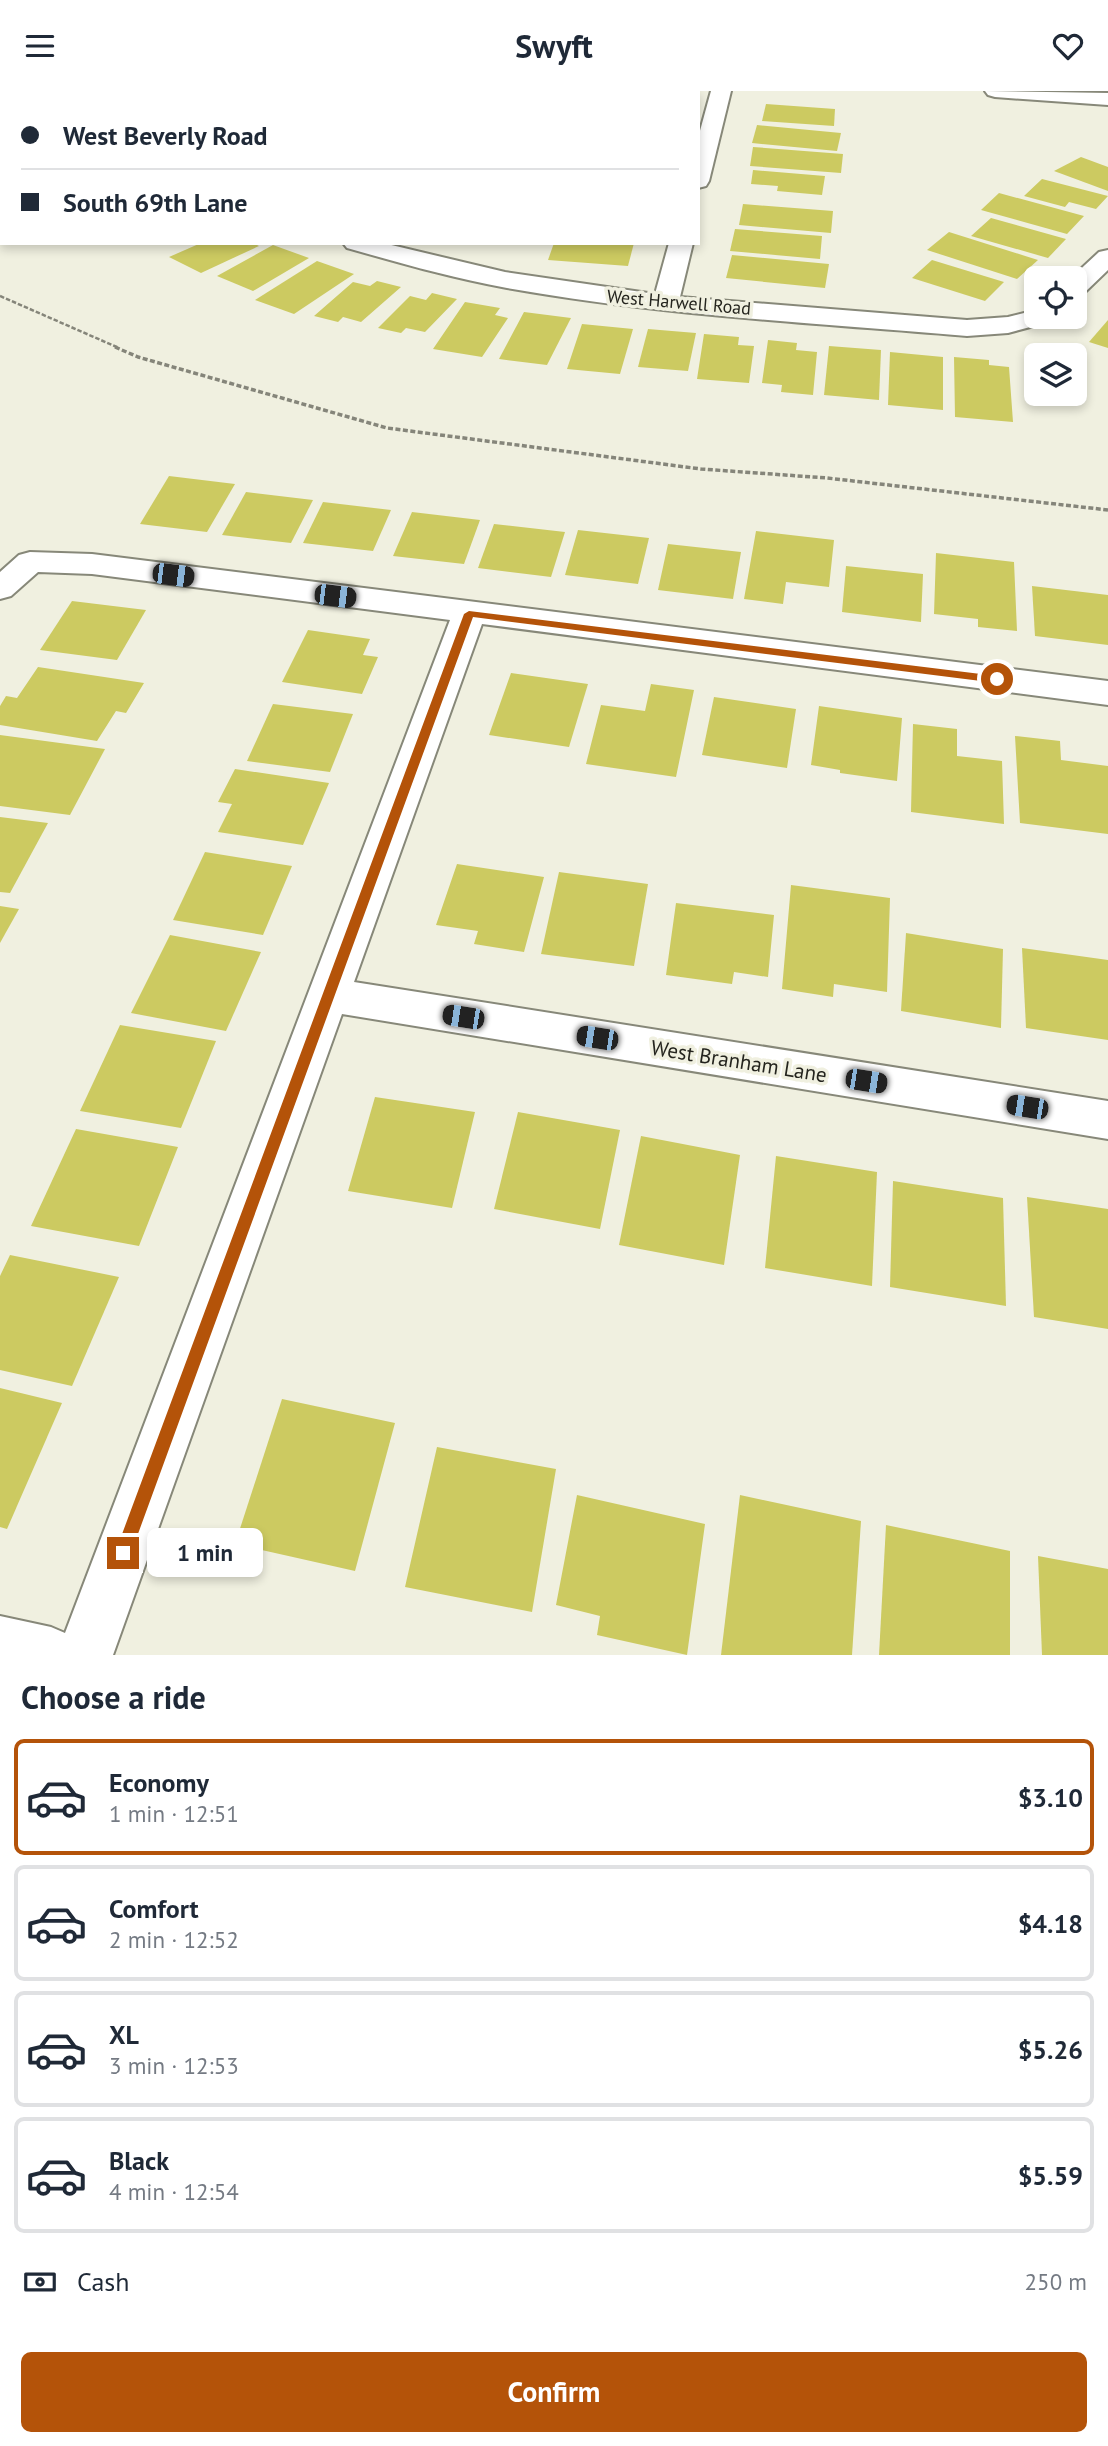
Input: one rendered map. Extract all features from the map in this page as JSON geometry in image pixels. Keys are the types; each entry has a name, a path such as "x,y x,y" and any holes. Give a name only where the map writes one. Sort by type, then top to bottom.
{"street":[{"path":"702,153 721,91"},
{"path":"995,91 1108,99"},
{"name":"West Harwell Road","path":"361,245 414,262 534,287 967,328 1024,321"},
{"path":"666,301 680,245"},
{"path":"1087,279 1103,267"},
{"path":"0,589 30,562 92,564 469,614 1108,693"},
{"path":"85,1655 469,614"},
{"name":"West Branham Lane","path":"328,995 1108,1120"},
{"path":"0,1644 51,1655"}],"path":[{"path":"0,296 138,356 387,429 701,469 827,478 1108,510"}],"building":[{"path":"766,104 835,109 834,126 762,121"},
{"path":"757,125 841,133 837,151 752,143"},
{"path":"753,147 843,154 841,173 750,166"},
{"path":"1081,157 1108,167 1108,191 1054,171"},
{"path":"753,170 825,176 822,195 777,191 778,186 751,184"},
{"path":"1042,179 1108,196 1096,209 1069,202 1065,207 1024,196"},
{"path":"999,193 1084,216 1067,234 981,210"},
{"path":"743,204 833,211 831,233 739,225"},
{"path":"991,218 1066,239 1048,258 971,236"},
{"path":"735,229 822,236 820,259 730,251"},
{"path":"949,232 1038,260 1031,266 1024,266 1024,273 1017,279 927,250"},
{"path":"196,245 259,246 201,273 169,257"},
{"path":"273,245 309,258 253,291 217,276"},
{"path":"553,245 633,245 628,266 548,260"},
{"path":"732,255 829,264 825,288 726,278"},
{"path":"932,260 1004,282 985,301 912,278"},
{"path":"317,261 354,274 294,314 255,300"},
{"path":"377,281 401,287 361,322 343,317 338,322 314,316 353,282 370,286"},
{"path":"432,293 457,299 425,332 406,328 401,333 378,328 410,296 426,300"},
{"path":"465,302 500,308 495,315 508,318 482,357 433,349"},
{"path":"524,312 571,318 547,365 499,359"},
{"path":"1108,320 1108,348 1089,342"},
{"path":"582,324 633,329 620,374 567,369"},
{"path":"648,329 696,333 688,371 638,367"},
{"path":"704,334 739,337 738,345 754,346 749,383 697,379"},
{"path":"768,340 797,343 796,350 817,352 813,395 781,392 782,385 762,383"},
{"path":"829,346 881,350 879,400 824,395"},
{"path":"890,352 943,357 943,410 888,405"},
{"path":"954,357 989,360 989,365 1009,367 1013,422 955,417"},
{"path":"169,476 235,484 207,532 140,524"},
{"path":"246,492 313,500 291,543 222,535"},
{"path":"323,502 391,510 373,551 303,543"},
{"path":"412,512 480,520 464,564 393,556"},
{"path":"494,524 565,532 551,577 478,568"},
{"path":"578,530 649,538 638,584 565,575"},
{"path":"756,531 834,540 829,587 786,582 783,604 744,599"},
{"path":"668,544 741,552 733,599 658,590"},
{"path":"936,553 1014,562 1017,631 978,627 978,619 934,614"},
{"path":"846,566 923,574 921,622 842,612"},
{"path":"1032,586 1108,595 1108,645 1035,636"},
{"path":"72,601 146,610 117,660 40,650"},
{"path":"308,630 370,639 363,655 378,657 362,694 282,682"},
{"path":"38,667 144,683 126,713 116,711 97,741 0,725 0,706 6,696 17,698"},
{"path":"511,673 588,684 569,747 489,735"},
{"path":"651,684 694,690 676,777 586,764 601,705 645,711"},
{"path":"714,697 796,709 787,768 702,755"},
{"path":"273,704 353,714 330,772 247,761"},
{"path":"819,706 902,718 897,781 840,773 840,770 811,765"},
{"path":"913,724 957,729 957,756 1002,761 1004,824 911,812"},
{"path":"0,735 105,749 70,815 0,806"},
{"path":"1015,736 1060,741 1061,760 1108,766 1108,834 1020,823"},
{"path":"235,769 329,783 303,845 218,832 232,804 218,802"},
{"path":"0,817 48,823 10,893 0,892"},
{"path":"205,852 292,866 263,935 173,920"},
{"path":"457,864 544,877 524,952 474,944 478,931 436,925"},
{"path":"559,872 648,884 634,966 541,954"},
{"path":"791,885 890,898 887,992 834,984 833,997 782,989"},
{"path":"676,903 774,915 768,977 734,972 732,984 666,975"},
{"path":"0,906 19,909 0,943"},
{"path":"906,933 1003,949 1001,1028 901,1011"},
{"path":"170,935 261,952 226,1031 131,1013"},
{"path":"1022,948 1108,960 1108,1040 1026,1028"},
{"path":"120,1025 216,1041 181,1128 80,1111"},
{"path":"375,1097 475,1112 452,1208 348,1191"},
{"path":"518,1112 620,1130 600,1229 494,1209"},
{"path":"76,1129 178,1147 139,1246 31,1226"},
{"path":"641,1136 740,1155 724,1265 619,1245"},
{"path":"776,1156 877,1172 872,1286 765,1268"},
{"path":"893,1181 1003,1198 1006,1306 890,1287"},
{"path":"1027,1197 1108,1209 1108,1329 1034,1317"},
{"path":"10,1255 119,1277 72,1386 0,1370 0,1276"},
{"path":"0,1388 62,1403 7,1529 0,1527"},
{"path":"282,1399 395,1423 355,1571 235,1544"},
{"path":"437,1447 556,1469 532,1612 405,1587"},
{"path":"577,1495 705,1524 687,1655 597,1635 600,1616 556,1605"},
{"path":"740,1495 861,1521 852,1655 721,1655"},
{"path":"886,1525 1010,1551 1010,1655 879,1655"},
{"path":"1038,1556 1108,1569 1108,1655 1042,1655"}],"route":[{"path":"123,1553 469,614 997,679"}]}
